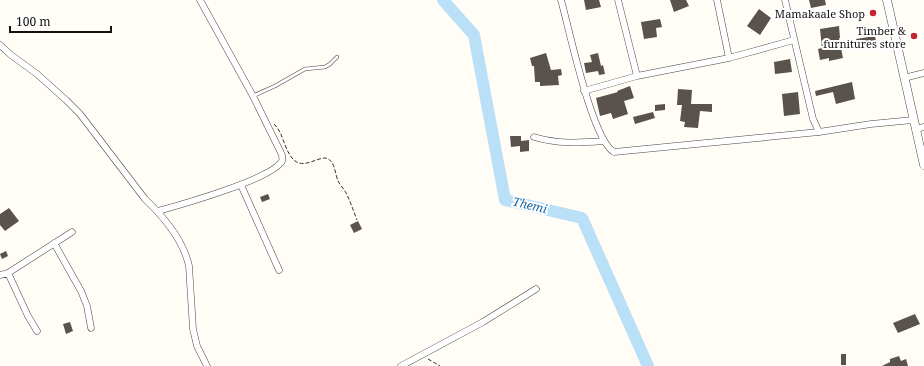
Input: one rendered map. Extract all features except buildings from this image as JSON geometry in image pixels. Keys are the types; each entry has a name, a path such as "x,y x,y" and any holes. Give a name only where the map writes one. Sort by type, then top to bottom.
{"street":[{"path":"158,211 241,185 272,170 282,162 282,155 253,96 200,0"},
{"path":"561,0 584,90 595,124 602,141 609,150 614,152 819,132 871,124 913,120"},
{"path":"618,0 637,76"},
{"path":"717,0 729,58"},
{"path":"785,0 814,119 819,132"},
{"path":"887,0 913,120 920,128 924,165"},
{"path":"584,90 637,76 729,58 794,40"},
{"path":"0,44 11,55 37,74 80,114 145,199 158,211 173,231 187,258 189,266 193,329 197,346 207,366"},
{"path":"904,78 924,73"},
{"path":"534,137 546,141 578,143 602,141"},
{"path":"241,185 279,270"},
{"path":"0,275 8,273 72,232"},
{"path":"54,243 81,291 87,306 91,328"},
{"path":"8,273 28,316 37,331"},
{"path":"401,366 483,322 536,289"}],"lane":[{"path":"253,96 275,86 305,69 325,67 337,57"}],"path":[{"path":"265,123 276,125 291,156 296,161 301,163 309,163 323,158 330,160 338,182 345,191 357,220"},
{"path":"420,356 440,366"}],"waterway":[{"name":"Themi","path":"443,0 474,35 505,200 582,218 648,366"}],"place":[{"name":"Mamakaale Shop","path":"873,13"},
{"name":"Timber & furnitures store","path":"914,36"}]}
